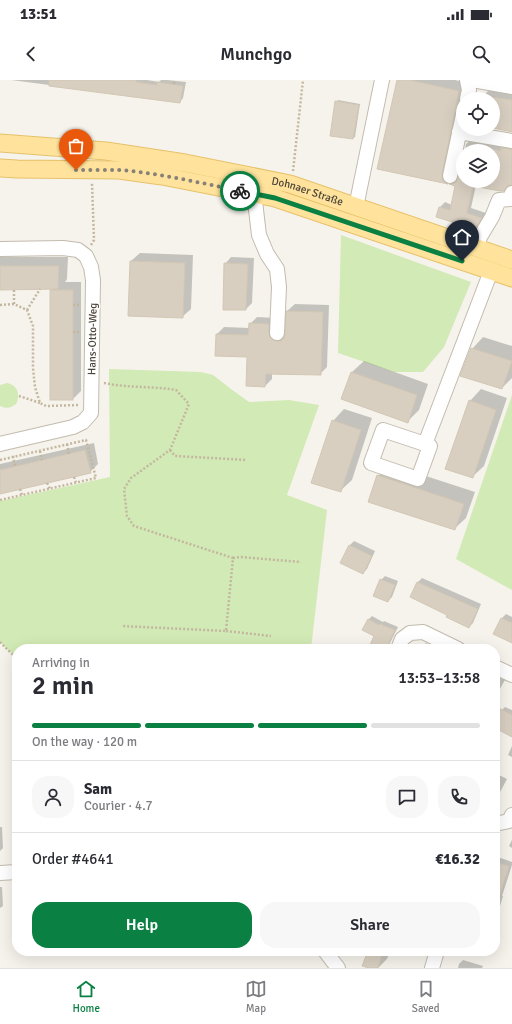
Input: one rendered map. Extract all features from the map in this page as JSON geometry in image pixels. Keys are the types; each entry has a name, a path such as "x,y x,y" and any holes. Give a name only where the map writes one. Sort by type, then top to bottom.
{"main road":[{"name":"Dohnaer Straße","path":"0,143 106,151 290,184 512,260"},
{"name":"Dohnaer Straße","path":"0,168 119,170 162,176 254,193 275,198 512,278"}],"street":[{"path":"356,207 382,80"},
{"path":"466,80 468,92"},
{"path":"472,80 512,87"},
{"path":"450,176 458,136"},
{"path":"483,136 512,141"},
{"path":"254,193 259,235 267,254 277,269 279,287 277,332"},
{"path":"477,248 480,237 492,217 499,200 510,199 512,193"},
{"path":"0,248 63,248 78,250 86,256"},
{"name":"Hans-Otto-Weg","path":"0,444 73,427 83,422 91,413 93,277 91,267 86,256"},
{"path":"425,444 491,271"},
{"path":"400,644 402,639 410,633 423,632 448,644"},
{"path":"500,669 512,675"},
{"path":"500,823 509,820 512,815"},
{"path":"0,873 12,872"},
{"path":"328,956 338,968"},
{"path":"432,968 436,956"}],"path":[{"path":"290,184 302,80"},
{"path":"86,256 94,240 91,170"},
{"path":"14,290 14,304"},
{"path":"27,310 40,290"},
{"path":"0,304 14,304 27,310 33,326 35,387 40,403"},
{"path":"91,381 116,385 159,387 176,390 189,404 170,450 131,478 124,489 126,516 134,526 233,558 241,557 301,562"},
{"path":"19,396 46,406 84,405"},
{"path":"0,460 86,440 96,478 0,500"},
{"path":"170,450 175,456 247,460"},
{"path":"40,451 42,460"},
{"path":"74,476 76,482"},
{"path":"47,483 50,489"},
{"path":"20,489 22,495"},
{"path":"226,631 233,558"},
{"path":"121,626 226,631 271,636"},
{"path":"0,642 12,654"}],"green space":[{"path":"341,235 471,282 444,347 423,372 394,372 338,353"},
{"path":"109,369 201,372 213,375 249,402 289,400 319,405 287,495 327,510 312,644 12,644 12,654 0,642 0,501 110,477"},
{"path":"7,383 16,388 18,397 16,404 6,408 0,406 0,385"},
{"path":"512,395 512,590 456,559"}],"building":[{"path":"49,80 136,80 136,82 157,85 157,82 183,86 180,103 49,86"},
{"path":"397,80 410,80 459,91 456,92 456,106 442,174 442,179 448,184 377,169"},
{"path":"500,98 512,100 512,132 500,129"},
{"path":"335,101 359,105 353,139 330,136"},
{"path":"501,148 512,149 512,185 507,186 504,191 484,188 500,188"},
{"path":"456,182 456,188 472,188 467,213 482,218 475,229 436,217 439,207 450,210 455,186 449,184"},
{"path":"130,261 185,263 183,318 128,316"},
{"path":"224,263 248,264 246,310 223,310"},
{"path":"0,266 59,266 58,289 0,290"},
{"path":"50,290 73,290 73,400 50,400"},
{"path":"286,311 323,312 321,375 266,374 265,387 246,386 247,357 215,356 216,334 248,335 249,323 269,324 270,337 273,340 281,341 285,334"},
{"path":"471,348 512,361 502,389 460,376"},
{"path":"351,372 417,395 408,423 341,399"},
{"path":"469,400 496,410 473,478 445,469"},
{"path":"332,420 361,430 341,492 311,483"},
{"path":"85,450 91,473 0,494 0,470"},
{"path":"377,475 464,504 455,530 368,502"},
{"path":"349,545 372,556 363,574 340,563"},
{"path":"380,579 395,585 388,602 373,596"},
{"path":"417,582 478,609 469,628 446,617 447,615 410,597"},
{"path":"501,618 512,623 512,643 493,634"},
{"path":"368,619 379,625 380,624 395,630 388,644 370,644 374,636 362,630"},
{"path":"500,709 512,715 512,737 500,731"},
{"path":"500,863 509,866 500,894"},
{"path":"366,956 382,956 378,968 362,966"}],"way so far":[{"path":"76,170 119,170 162,176 240,191"}],"route":[{"path":"240,191 275,198 462,261"}]}
